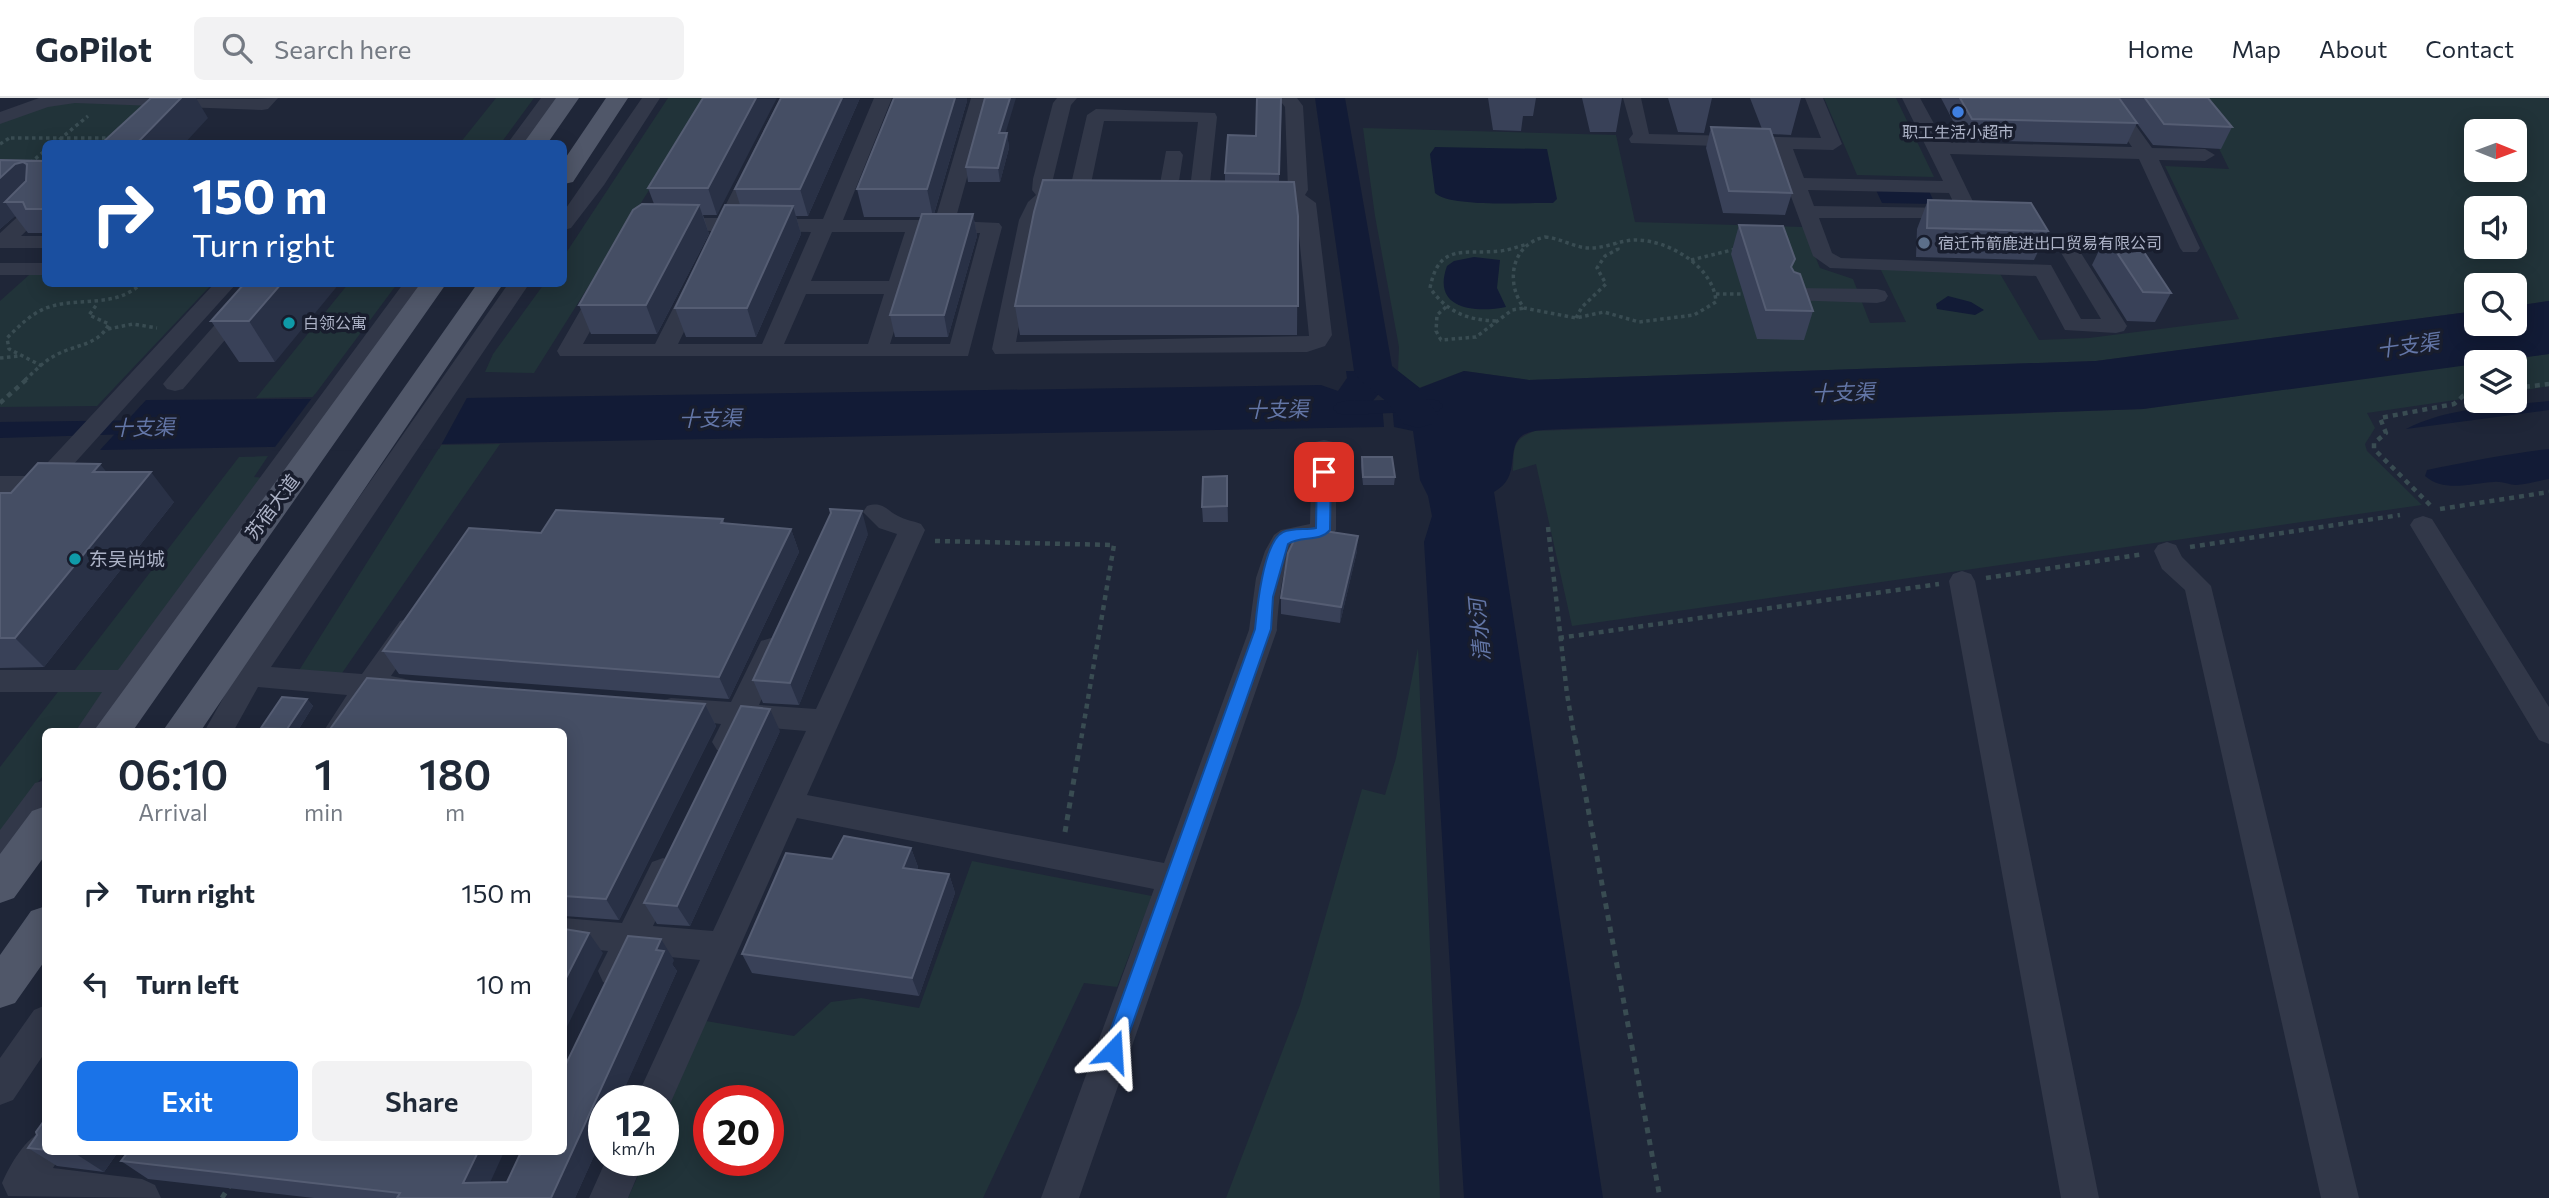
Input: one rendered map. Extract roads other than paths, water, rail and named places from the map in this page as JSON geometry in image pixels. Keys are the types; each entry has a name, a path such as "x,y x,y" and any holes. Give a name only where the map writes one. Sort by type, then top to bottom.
{"main road":[{"path":"538,140 568,98"},
{"path":"567,173 617,98"},
{"name":"苏宿大道","path":"113,728 137,681 349,387 431,287"},
{"path":"183,728 369,460 433,386 488,287"},
{"path":"0,886 42,828"},
{"path":"0,989 42,930"}],"street":[{"path":"0,118 54,99 172,100 262,105 269,98"},
{"path":"519,140 550,98"},
{"path":"567,220 594,185 651,98"},
{"path":"663,351 789,98"},
{"path":"770,351 883,98"},
{"path":"943,227 981,98"},
{"path":"1068,98 1062,103 1042,179 1042,190 1049,195 1103,198"},
{"path":"1257,201 1284,201 1293,197 1298,190 1294,106 1287,98"},
{"path":"1632,98 1639,135 1833,144 1814,98"},
{"path":"1807,212 1969,214 1958,187 1911,98"},
{"path":"2107,98 2146,153 2190,248"},
{"path":"1078,198 1096,115 1208,117 1200,183 1141,199"},
{"path":"1781,142 1823,256 1837,264 2043,270 2052,265 2080,265"},
{"path":"1937,148 2204,155"},
{"path":"1168,193 1173,155"},
{"path":"1797,184 1958,187"},
{"path":"1168,193 1206,200"},
{"path":"1049,195 1038,202 1029,220 1003,349 1307,345 1317,341 1321,335 1306,203 1293,197"},
{"path":"42,205 2,242 42,242"},
{"path":"648,224 827,226 992,227 960,351 568,351 639,227 648,224"},
{"path":"877,351 917,226"},
{"path":"2043,270 2073,325 2116,326 2067,246"},
{"path":"1865,265 1886,319"},
{"path":"0,289 11,269 42,269"},
{"path":"0,530 222,287"},
{"path":"175,384 259,287"},
{"path":"349,387 412,287"},
{"path":"220,728 250,676 404,451 433,386 516,287"},
{"path":"797,287 897,288"},
{"path":"2056,294 2097,295"},
{"path":"1795,295 1878,296"},
{"path":"1060,1198 1263,629 1265,597 1281,542 1289,536 1323,530 1324,448"},
{"path":"0,484 42,484"},
{"path":"660,1085 912,530 888,522 876,512"},
{"path":"2422,515 2549,732"},
{"path":"2167,551 2171,562 2198,586 2340,1198"},
{"path":"1962,581 2080,1198"},
{"path":"340,728 422,610"},
{"path":"716,764 785,618"},
{"path":"250,676 431,690"},
{"path":"0,681 137,681"},
{"path":"93,728 137,681"},
{"path":"643,707 825,721"},
{"path":"0,855 42,797"},
{"path":"788,804 1174,879"},
{"path":"600,1000 673,851"},
{"path":"567,932 723,947"},
{"path":"0,1088 42,1027"},
{"path":"42,1153 21,1183 142,1198"},
{"path":"608,1198 618,1176"}],"water":[{"path":"1435,147 1547,149 1557,199 1553,203 1503,204 1443,197 1435,193 1430,154"},
{"path":"1876,190 1929,191 1935,204 1882,203"},
{"path":"1474,257 1500,260 1497,288 1506,307 1470,308 1451,300 1445,292 1447,266 1454,261"},
{"path":"1948,296 1971,302 1984,310 1975,315 1937,309 1936,304"},
{"path":"2549,301 2549,354 2527,357 2527,350 2464,350 2464,366 2143,409 1562,429 1523,435 1517,441 1508,478 1494,492 1603,1198 1464,1198 1424,542 1432,516 1428,496 1420,480 1413,431 1394,427 1392,404 1401,403 1383,389 1371,403 1382,404 1384,427 100,450 146,400 1321,385 1338,391 1347,378 1346,371 1398,371 1420,388 1464,371 1529,380 2096,361 2464,313 2464,336 2527,336 2527,304"},
{"path":"2549,401 2549,410 2527,413 2527,403"},
{"path":"2464,411 2464,413 2526,413 2406,429"},
{"path":"2549,449 2549,479 2516,485 2497,482 2449,486 2425,476 2427,470"}],"waterway":[{"name":"清水河","path":"1330,98 1373,371 1401,393 1418,415"},
{"name":"十支渠","path":"1345,408 1431,406"},
{"name":"十支渠","path":"0,430 157,428"}],"place":[{"name":"职工生活小超市","path":"1958,112"},
{"name":"宿迁市箭鹿进出口贸易有限公司","path":"1924,243"},
{"name":"白领公寓","path":"289,323"},
{"name":"东吴尚城","path":"75,559"}]}
